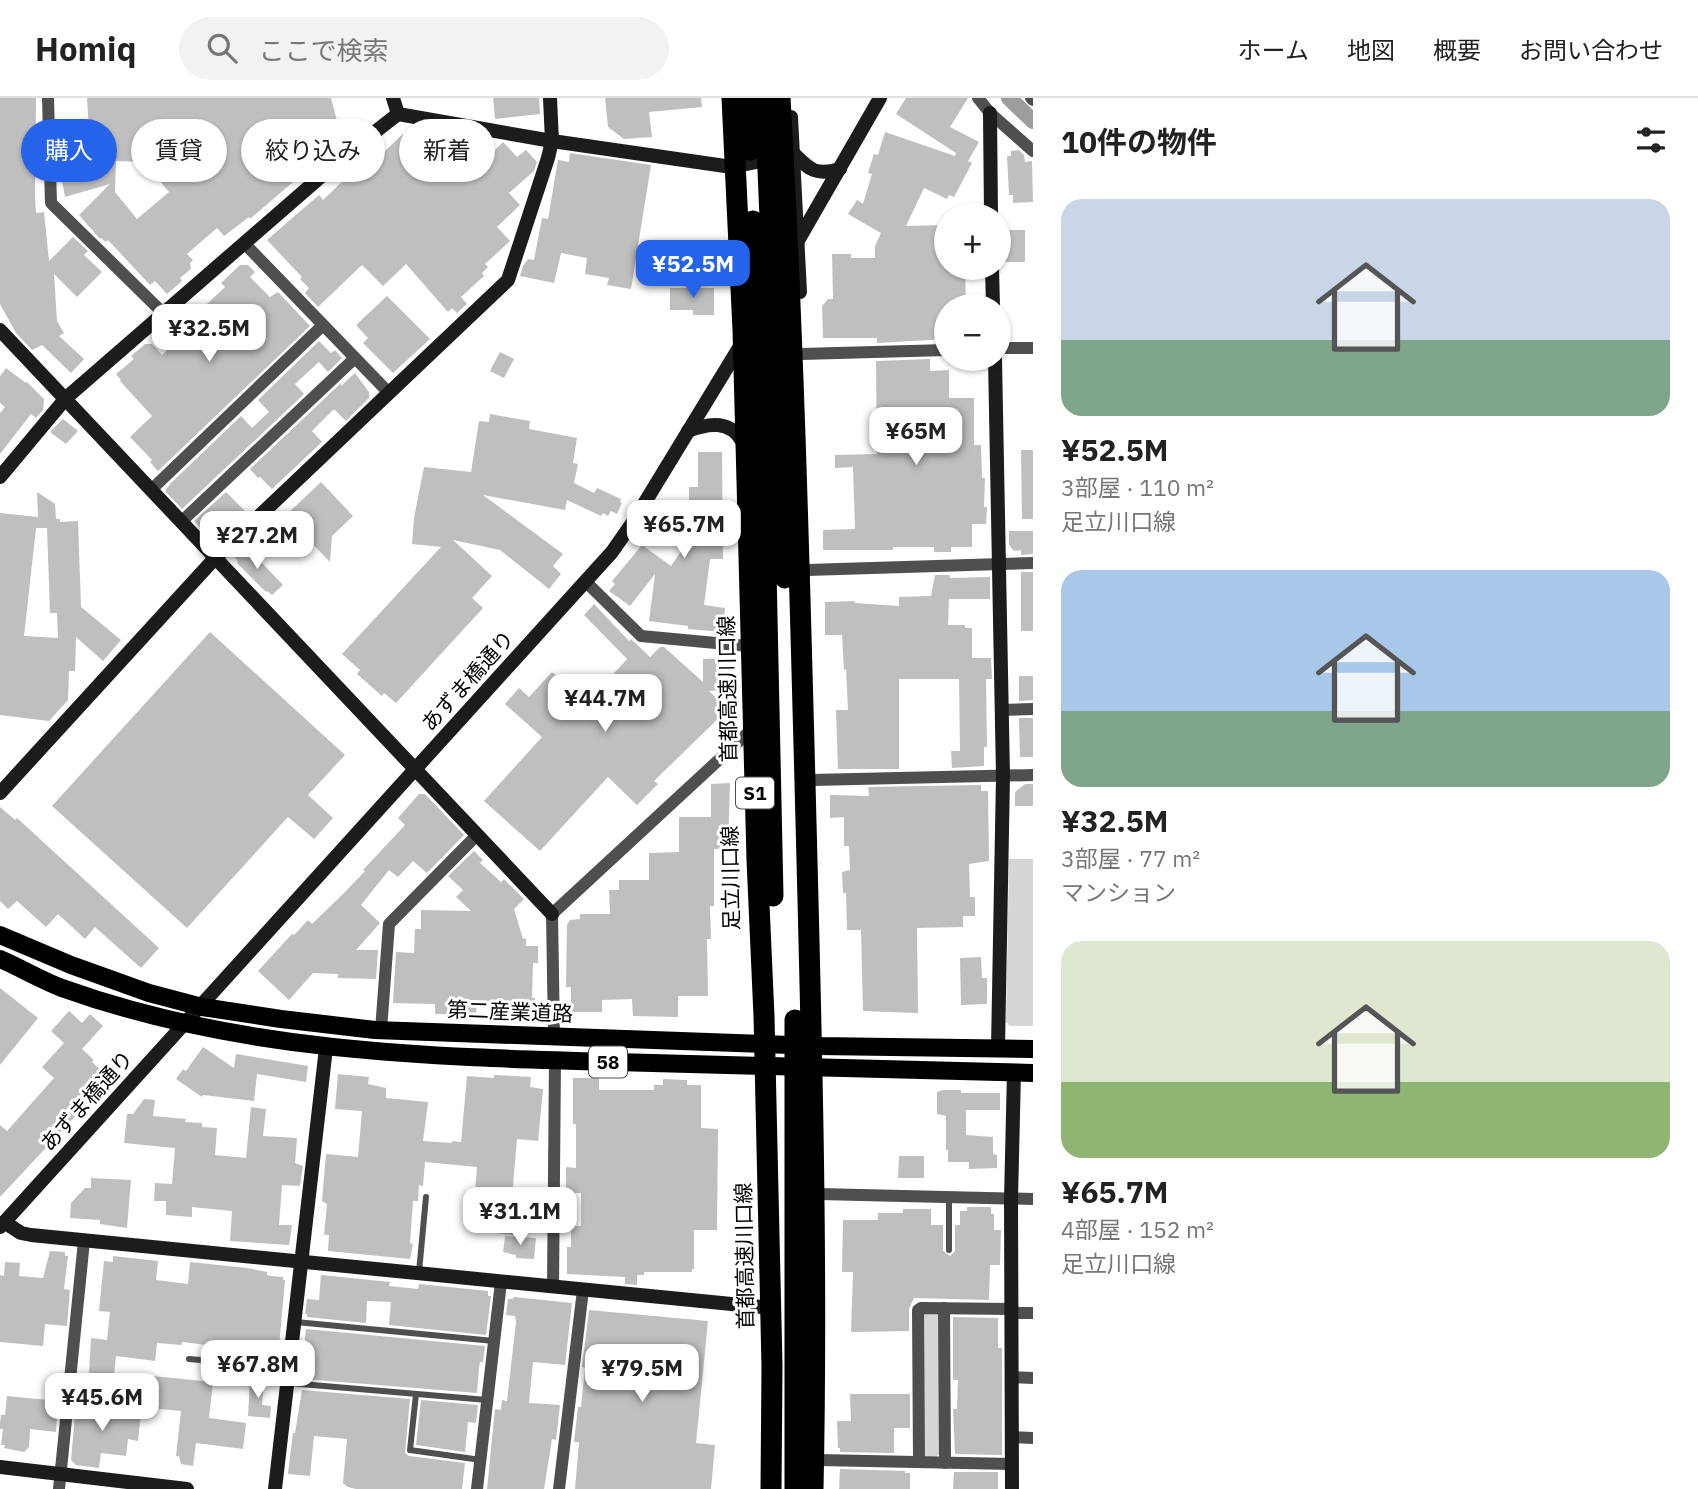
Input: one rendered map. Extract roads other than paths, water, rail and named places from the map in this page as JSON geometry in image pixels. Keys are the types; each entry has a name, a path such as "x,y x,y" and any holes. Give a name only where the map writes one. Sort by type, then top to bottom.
{"highway":[{"name":"首都高速川口線","path":"730,98 742,303 757,860 764,1016 772,1366 771,1489"},
{"path":"747,98 763,430 776,1044 789,1258 795,1489"},
{"path":"765,98 789,691 776,1044"},
{"name":"S1","path":"779,98 790,288 808,898 816,1254 813,1489"},
{"path":"783,1489 789,1258"}],"main road":[{"name":"第二産業道路","path":"0,934 84,970 149,993 202,1007 281,1019 381,1030 776,1044 1033,1049"},
{"name":"58","path":"0,959 60,987 134,1011 253,1038 327,1048 555,1061 1033,1073"}],"street":[{"path":"48,98 51,202 164,314"},
{"path":"393,98 397,114"},
{"path":"0,793 216,557 508,280 552,141 550,98"},
{"name":"足立川口線","path":"730,98 750,731 751,862 777,1067 762,1307 762,1489"},
{"path":"790,98 799,240 819,1069 819,1489"},
{"name":"あずま橋通り","path":"2,1225 586,582 633,522 739,347 880,98"},
{"path":"978,98 990,113 1033,150"},
{"path":"990,113 991,203"},
{"path":"0,477 66,398 348,153 397,114 552,141 732,167 794,154"},
{"path":"794,154 816,172 827,173 840,169"},
{"path":"245,244 389,393"},
{"path":"152,489 323,325"},
{"path":"0,330 552,914 554,1036"},
{"path":"1011,348 1033,348"},
{"path":"801,354 934,350"},
{"path":"182,521 355,358"},
{"path":"995,371 1003,775 998,1048"},
{"path":"688,431 719,424 734,430 742,441"},
{"path":"807,570 1033,563"},
{"path":"586,582 641,636 747,646"},
{"path":"1002,710 1033,709"},
{"path":"552,914 750,731"},
{"path":"812,780 1033,775"},
{"path":"381,1030 389,924 477,835"},
{"path":"275,1489 327,1048"},
{"path":"553,1287 555,1061"},
{"path":"1012,1489 1011,1199 1014,1072"},
{"path":"819,1194 1033,1199"},
{"path":"2,1225 31,1235 84,1241 762,1307"},
{"path":"59,1489 84,1241"},
{"path":"477,1489 500,1282"},
{"path":"559,1489 583,1290"},
{"path":"919,1462 918,1310 944,1308 1033,1313"},
{"path":"944,1308 945,1463"},
{"path":"1012,1377 1033,1378"},
{"path":"1012,1437 1033,1438"},
{"path":"819,1460 1012,1464"},
{"path":"0,1467 187,1489"}],"lane":[{"path":"419,1272 426,1197"},
{"path":"949,1197 949,1250"},
{"path":"294,1321 494,1341"},
{"path":"189,1359 287,1376 487,1401"},
{"path":"416,1394 410,1450 481,1460"}],"waterway":[{"path":"1009,98 1033,121"}]}
